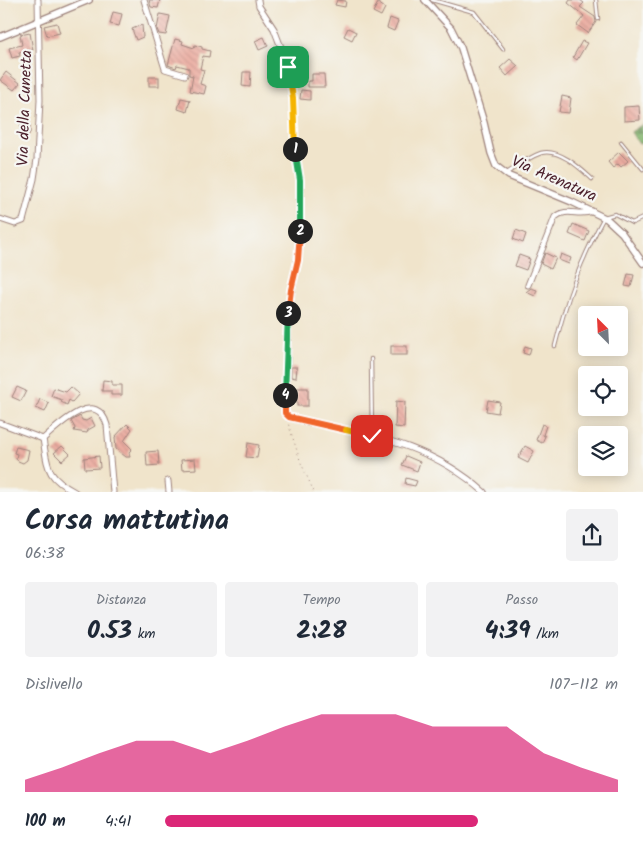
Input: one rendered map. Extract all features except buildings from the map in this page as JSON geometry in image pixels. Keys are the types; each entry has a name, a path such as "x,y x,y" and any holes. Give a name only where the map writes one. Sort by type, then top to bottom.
{"street":[{"name":"Via della Cunetta","path":"0,218 15,224 22,221 34,176 40,100 40,20 38,0"},
{"path":"0,37 89,0"},
{"path":"144,0 165,68 185,75"},
{"path":"258,0 259,6 274,29 287,63 293,98 295,147 300,180 299,253 288,311 285,410 287,416 372,436 428,454 457,470 484,492"},
{"name":"Via Arenatura","path":"425,0 450,28 461,48 496,166 506,174 604,217 622,233 643,263"},
{"path":"528,284 555,217 564,212 584,214 592,211"},
{"path":"43,439 78,412 86,409 99,412 107,425 112,492"},
{"path":"0,423 43,439"},
{"path":"43,439 50,473 75,492"},
{"path":"168,480 169,492"}],"lane":[{"path":"432,0 474,12 503,49"},
{"path":"596,0 598,19"},
{"path":"621,142 643,169"},
{"path":"506,174 539,154 550,152 573,164 592,179"},
{"path":"555,346 576,273 604,217 609,214 615,214 629,223 634,223 643,218"},
{"path":"371,360 372,436"}],"path":[{"path":"287,416 287,425 314,492"}],"green space":[{"path":"643,124 643,143 639,144 631,132"}],"route":[{"path":"288,67 293,98 295,147 300,180 300,249 289,306 285,413 293,419 372,436"}]}
